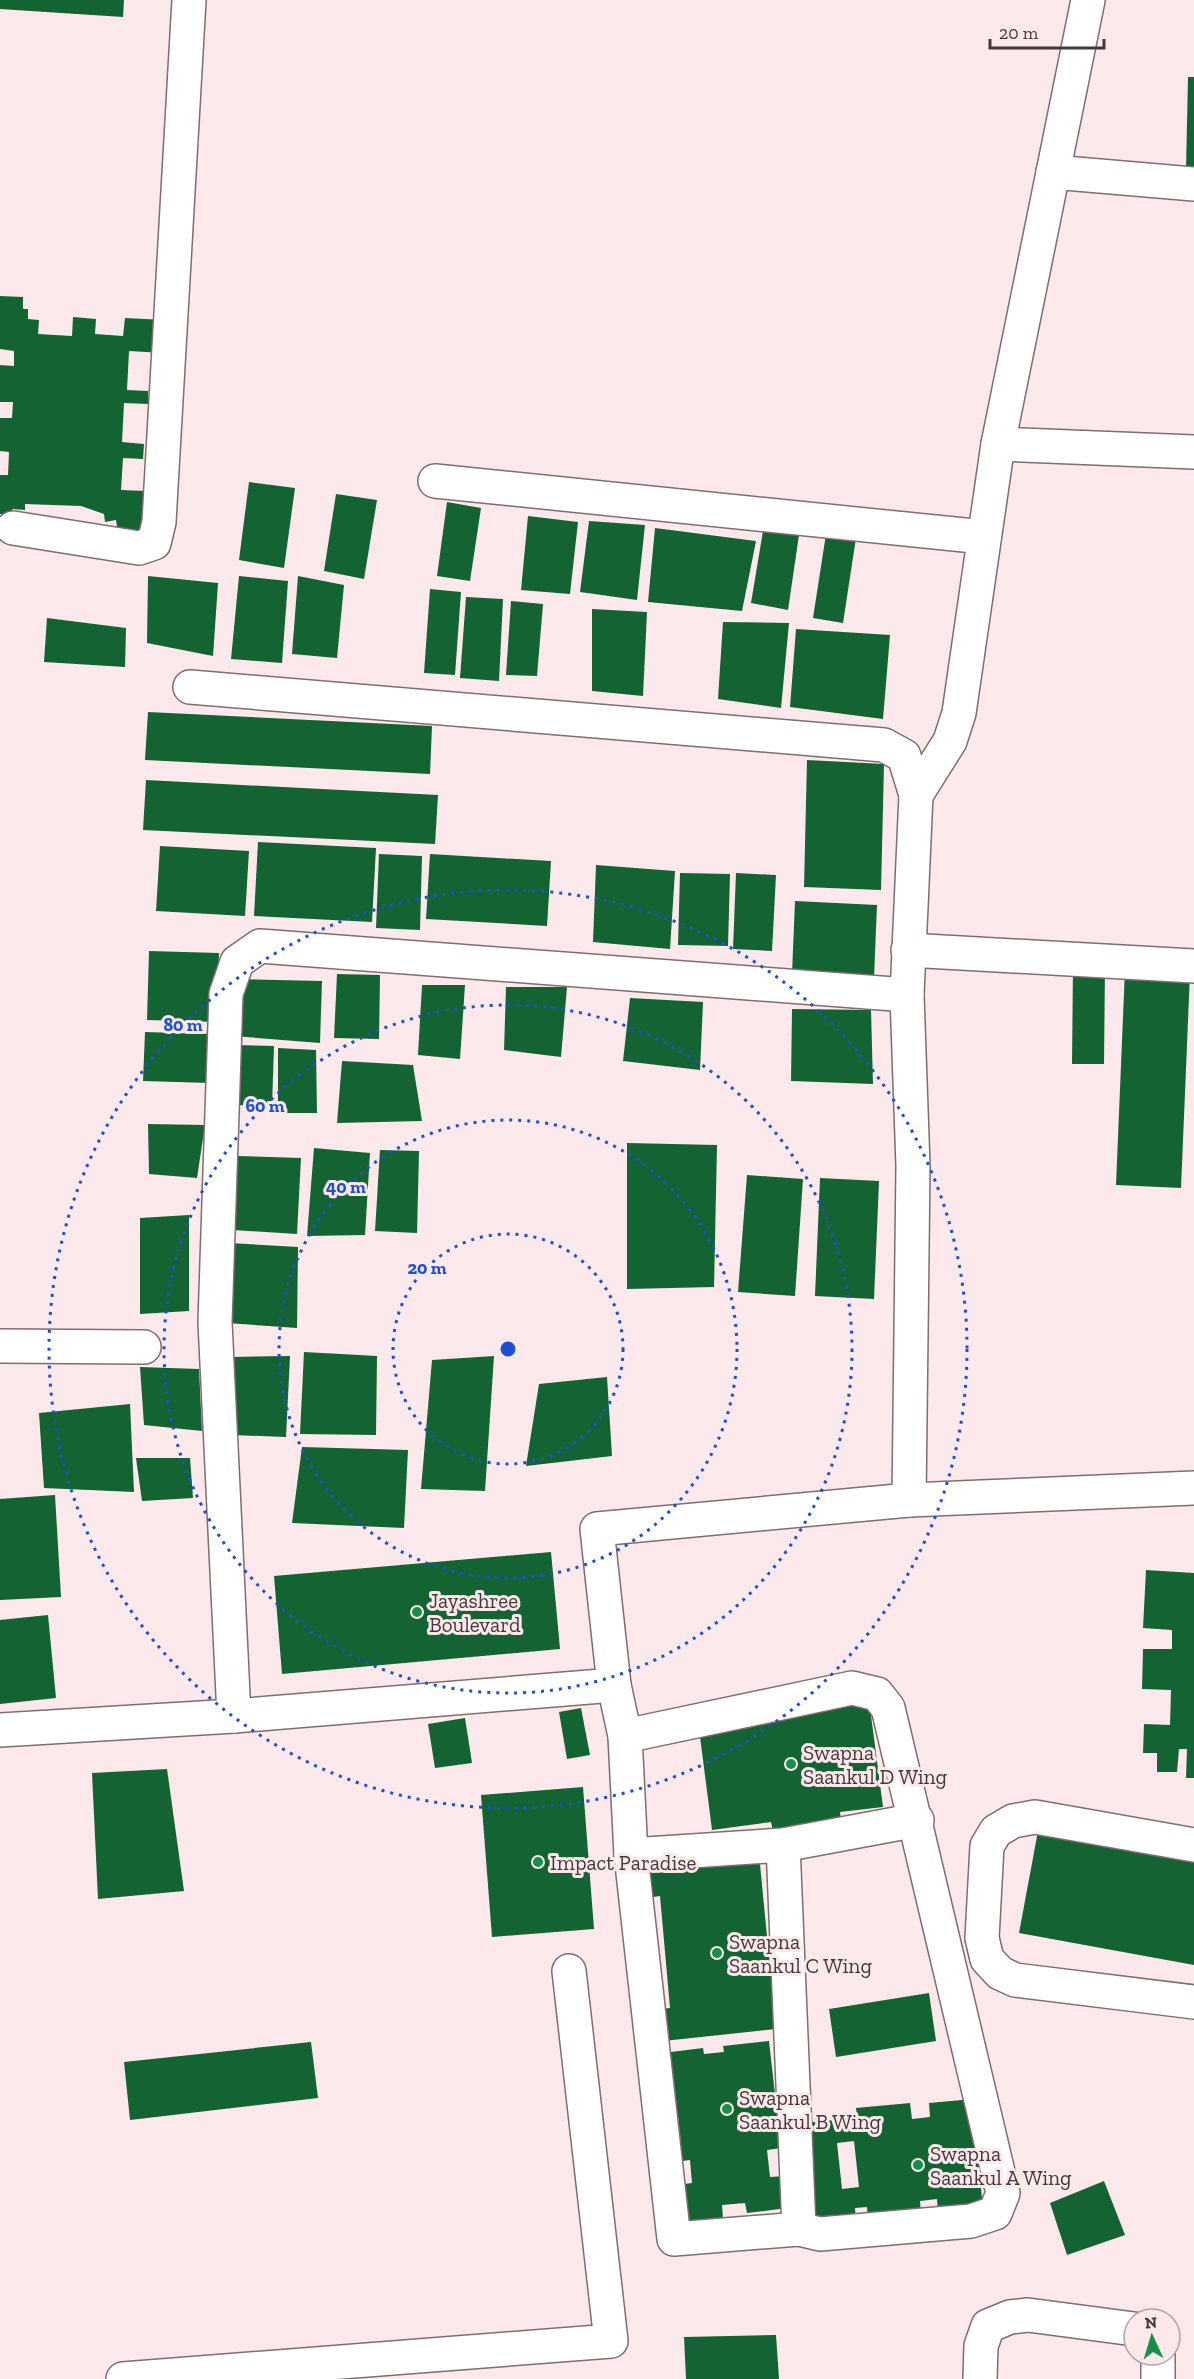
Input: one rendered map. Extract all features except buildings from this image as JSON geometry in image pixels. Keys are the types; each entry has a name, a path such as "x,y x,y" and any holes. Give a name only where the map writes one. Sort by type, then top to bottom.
{"street":[{"path":"13,528 140,548 154,543 159,522 189,0"},
{"path":"916,795 951,741 959,713 998,444 1088,0"},
{"path":"1053,172 1194,184"},
{"path":"998,444 1194,452"},
{"path":"435,481 984,537"},
{"path":"190,687 884,745 904,756 916,795 907,995 913,1166 909,1500"},
{"path":"234,1716 215,1322 226,994 237,962 260,946 907,995"},
{"path":"908,950 1194,966"},
{"path":"0,1346 144,1347"},
{"path":"625,1736 852,1688 877,1694 888,1708 917,1821 1003,2193 995,2212 971,2221 820,2234 799,2229 674,2240 630,1855 625,1736 614,1684 597,1529 909,1500 1194,1488"},
{"path":"0,1730 234,1716 614,1684"},
{"path":"1194,1845 1035,1817 1013,1821 996,1831 987,1846 982,1938 987,1959 1000,1973 1015,1980 1194,2002"},
{"path":"630,1855 783,1845 917,1821"},
{"path":"783,1845 799,2229"},
{"path":"123,2379 610,2341 569,1971"},
{"path":"980,2379 981,2346 988,2326 1010,2317 1028,2315 1122,2328"}],"place":[{"name":"Jayashree Boulevard","path":"417,1612"},
{"name":"Swapna Saankul D Wing","path":"791,1764"},
{"name":"Impact Paradise","path":"538,1862"},
{"name":"Swapna Saankul C Wing","path":"717,1953"},
{"name":"Swapna Saankul B Wing","path":"727,2109"},
{"name":"Swapna Saankul A Wing","path":"918,2165"}]}
